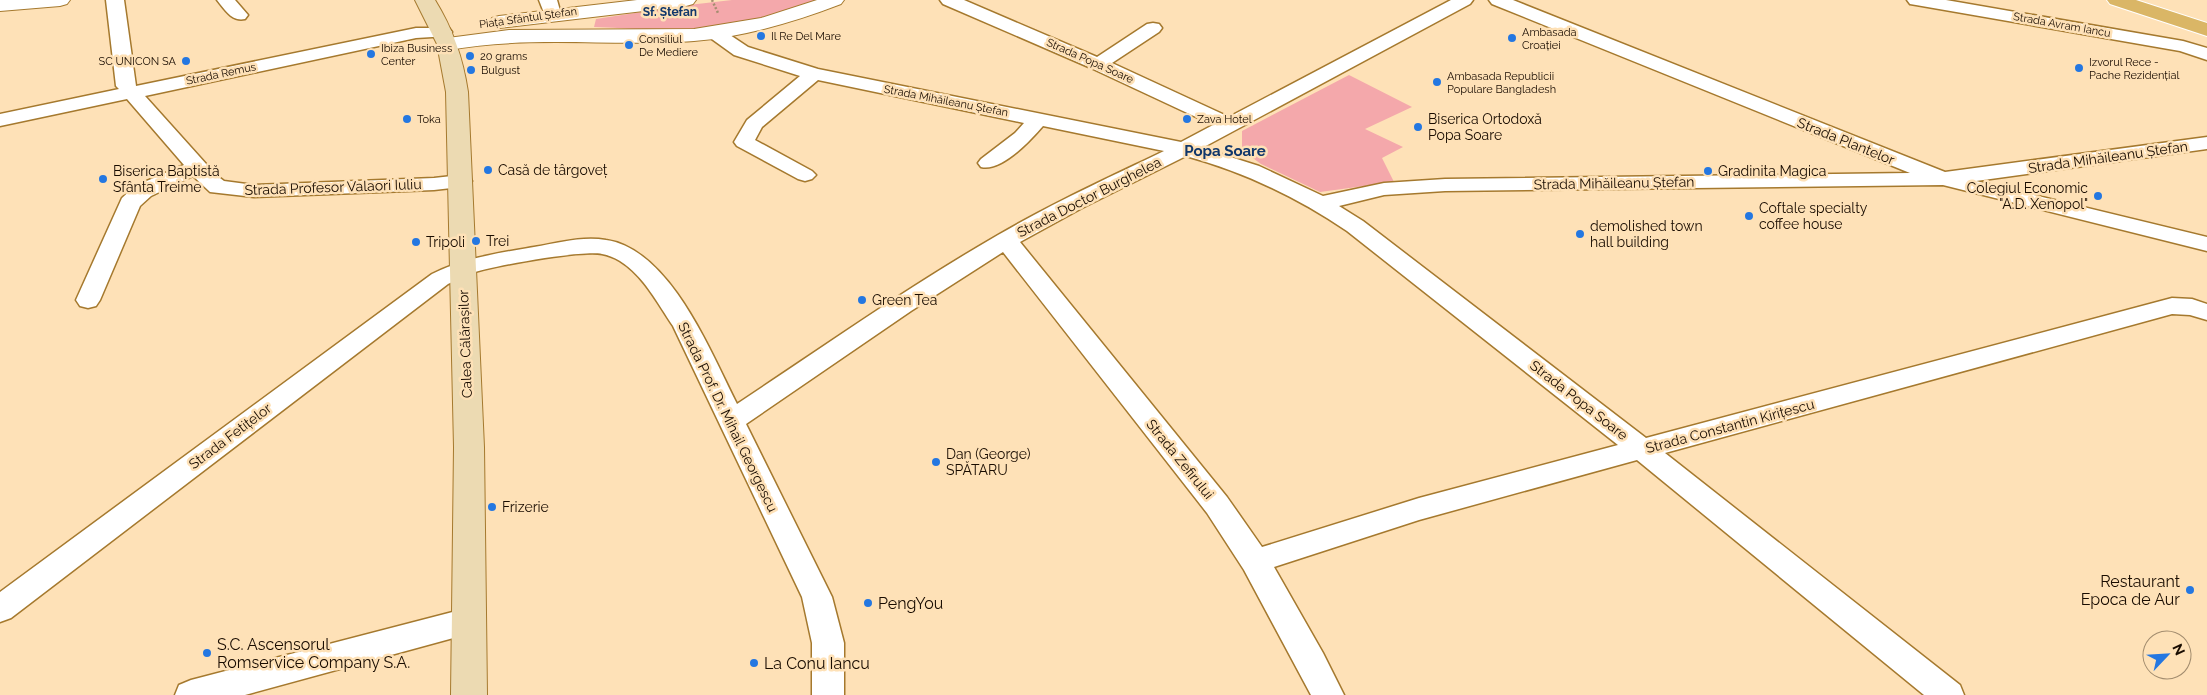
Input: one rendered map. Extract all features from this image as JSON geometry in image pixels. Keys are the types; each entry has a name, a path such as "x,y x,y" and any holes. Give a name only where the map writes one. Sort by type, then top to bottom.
{"main road":[{"name":"Calea Călărașilor","path":"425,0 446,38 457,92 469,447 469,695"},
{"path":"2117,0 2207,30"}],"street":[{"path":"0,6 60,0"},
{"name":"Strada Profesor Valaori Iuliu","path":"115,0 126,86 197,167 218,187 232,190 345,188 461,181"},
{"path":"226,0 238,15"},
{"name":"Piața Sfântul Ștefan","path":"600,35 581,29 579,23 585,16 612,8 686,0"},
{"name":"Strada Popa Soare","path":"949,0 1098,64 1229,125"},
{"name":"Strada Doctor Burghelea","path":"731,421 909,300 1006,240 1074,203 1184,149 1464,0"},
{"name":"Strada Plantelor","path":"1498,0 1854,145 1943,179 2046,206 2207,244"},
{"name":"Strada Avram Iancu","path":"1916,0 2183,46 2207,54"},
{"name":"Piața Sfântul Ștefan","path":"446,38 600,35 676,36 715,33 772,20 826,2"},
{"name":"Piața Sfântul Ștefan","path":"446,38 550,7 612,8"},
{"path":"2172,18 2166,25 2183,46"},
{"path":"1098,64 1154,28"},
{"name":"Strada Remus","path":"0,120 416,33 446,38"},
{"name":"Strada Mihăileanu Ștefan","path":"715,33 730,45 741,50 814,74 1184,149"},
{"path":"806,175 744,142 754,124 814,74"},
{"path":"988,163 1022,137 1039,119"},
{"name":"Strada Mihăileanu Ștefan","path":"1321,203 1384,189 1445,185 1943,179 2207,143"},
{"name":"Strada Popa Soare","path":"1184,149 1223,159 1250,169 1321,203 1355,226 1643,450 1948,695"},
{"path":"88,300 130,203 143,191 197,167"},
{"name":"Strada Zefirului","path":"1006,240 1217,504 1255,561 1328,695"},
{"name":"Strada Prof. Dr. Mihail Georgescu","path":"463,268 582,246 606,247 628,256 642,266 657,284 685,325 816,597 828,643 828,695"},
{"name":"Strada Fetițelor","path":"0,609 420,293 440,279 463,268"},
{"name":"Strada Constantin Kirițescu","path":"1255,561 1419,509 2172,306 2192,307 2207,312"},
{"path":"191,695 468,620"}],"path":[{"path":"712,0 716,8"}],"shaded area":[{"path":"732,0 817,0 753,20 720,27 663,30 594,27 596,19"},
{"path":"1349,75 1412,107 1365,129 1403,147 1382,158 1394,182 1320,192 1261,164 1242,150 1242,131"}],"place":[{"name":"Il Re Del Mare","path":"761,36"},
{"name":"Ambasada Croației","path":"1512,38"},
{"name":"Consiliul De Mediere","path":"629,45"},
{"name":"Ibiza Business Center","path":"371,54"},
{"name":"20 grams","path":"470,56"},
{"name":"SC UNICON SA","path":"186,61"},
{"name":"Izvorul Rece - Pache Rezidențial","path":"2079,68"},
{"name":"Bulgust","path":"471,70"},
{"name":"Ambasada Republicii Populare Bangladesh","path":"1437,82"},
{"name":"Toka","path":"407,119"},
{"name":"Zava Hotel","path":"1187,119"},
{"name":"Biserica Ortodoxă Popa Soare","path":"1418,127"},
{"name":"Casă de târgoveț","path":"488,170"},
{"name":"Gradinita Magica","path":"1708,171"},
{"name":"Biserica Baptistă Sfânta Treime","path":"103,179"},
{"name":"Colegiul Economic \"A.D. Xenopol\"","path":"2098,196"},
{"name":"Coftale specialty coffee house","path":"1749,216"},
{"name":"demolished town hall building","path":"1580,234"},
{"name":"Trei","path":"476,241"},
{"name":"Tripoli","path":"416,242"},
{"name":"Green Tea","path":"862,300"},
{"name":"Dan (George) SPĂTARU","path":"936,462"},
{"name":"Frizerie","path":"492,507"},
{"name":"Restaurant Epoca de Aur","path":"2190,590"},
{"name":"PengYou","path":"868,603"},
{"name":"S.C. Ascensorul Romservice Company S.A.","path":"207,653"},
{"name":"La Conu Iancu","path":"754,663"}],"district":[{"name":"Sf. Ștefan","path":"670,12"},
{"name":"Popa Soare","path":"1225,151"}]}
